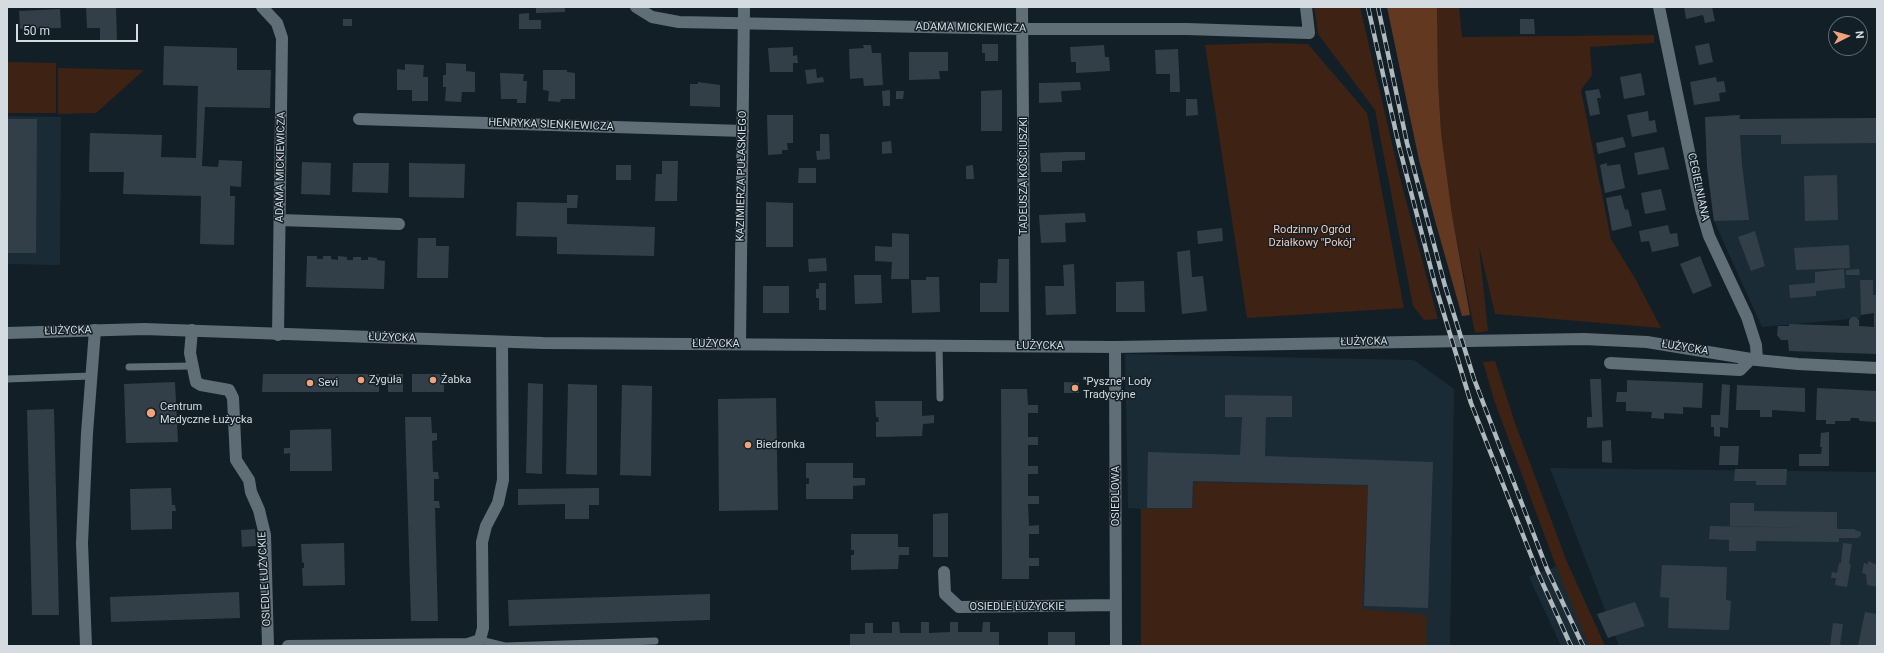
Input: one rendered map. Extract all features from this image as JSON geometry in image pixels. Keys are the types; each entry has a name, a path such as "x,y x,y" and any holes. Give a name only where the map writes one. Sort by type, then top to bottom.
{"street":[{"name":"ADAMA MICKIEWICZA","path":"262,7 277,23 282,38 278,335"},
{"name":"ADAMA MICKIEWICZA","path":"636,7 652,17 679,22 1022,29 1187,29 1308,33 1306,7"},
{"name":"KAZIMIERZA PUŁASKIEGO","path":"740,344 744,7"},
{"name":"TADEUSZA KOŚCIUSZKI","path":"1022,7 1025,346"},
{"name":"CEGIELNIANA","path":"1659,7 1707,229 1747,318 1756,345 1754,359"},
{"name":"HENRYKA SIENKIEWICZA","path":"359,120 743,132"},
{"path":"280,220 400,224"},
{"path":"86,646 82,543 95,330"},
{"name":"ŁUŻYCKA","path":"7,333 95,330 192,330 278,335 502,342 1115,347 1425,340 1584,339 1647,342 1754,359 1798,364 1877,368"},
{"name":"OSIEDLE ŁUŻYCKIE","path":"192,330 190,353 196,382 201,386 223,388 231,393 236,460 249,480 251,492 259,510 265,535 268,646"},
{"path":"288,646 468,644 480,640 483,628 482,542 486,526 498,503 503,480 502,342"},
{"name":"OSIEDLOWA","path":"1115,347 1116,646"},
{"path":"1610,364 1740,370 1754,359"},
{"name":"OSIEDLE ŁUŻYCKIE","path":"944,572 945,594 959,607 1116,605"}],"lane":[{"path":"939,345 940,398"},
{"path":"129,367 192,366"},
{"path":"7,379 91,376"},
{"path":"480,640 505,646 651,643"}],"shaded area":[{"path":"1387,7 1437,7 1438,81 1441,132 1452,215 1470,315 1462,316 1436,224 1419,160"},
{"path":"1740,115 1740,119 1877,118 1877,300 1868,301 1860,318 1762,327 1714,221 1707,167 1705,117"},
{"path":"7,116 61,117 60,265 7,264"},
{"path":"1125,354 1414,360 1454,389 1450,646 1141,646 1141,509 1128,508"},
{"path":"1550,468 1877,472 1877,646 1619,646"},
{"path":"1567,562 1605,646 1561,646 1529,577"}],"green space":[{"path":"1314,7 1360,7 1401,182 1438,319 1424,320 1413,306 1375,110 1318,34"},
{"path":"1437,7 1459,7 1462,37 1654,35 1654,43 1590,47 1592,75 1581,90 1611,239 1636,280 1661,328 1495,314 1479,246 1488,331 1475,333 1452,215 1441,132 1438,81"},
{"name":"Rodzinny Ogród Działkowy \"Pokój\"","path":"1265,43 1308,44 1367,113 1404,308 1247,318 1205,45"},
{"path":"7,62 56,63 56,113 7,113"},
{"path":"58,68 144,70 96,113 58,114"},
{"path":"1495,361 1515,423 1567,562 1605,646 1589,646 1556,566 1494,400 1483,362"},
{"path":"1194,482 1368,486 1362,609 1427,615 1426,646 1141,646 1141,509 1193,509"}],"building":[{"path":"86,7 116,7 117,41 100,41 100,28 87,28"},
{"path":"536,7 565,7 565,12 536,13"},
{"path":"1684,7 1712,7 1715,21 1705,23 1703,15 1686,19"},
{"path":"60,9 61,28 20,29 19,11"},
{"path":"529,13 529,20 541,20 541,29 519,29 519,14"},
{"path":"343,19 352,19 352,26 343,26"},
{"path":"1520,19 1534,19 1535,34 1520,34"},
{"path":"1709,43 1713,62 1699,65 1695,46"},
{"path":"982,44 998,44 998,61 985,61 985,53 982,53"},
{"path":"863,45 871,45 872,53 881,53 883,85 864,86 863,78 850,79 849,49 864,48"},
{"path":"1104,45 1105,57 1109,57 1110,71 1076,73 1076,62 1071,62 1070,47"},
{"path":"164,46 237,48 237,70 271,70 270,108 205,107 202,166 218,167 219,160 242,161 241,187 230,186 230,196 235,196 234,245 200,244 201,196 123,194 124,172 89,172 90,133 162,135 161,157 196,158 198,86 163,85"},
{"path":"793,47 793,56 797,55 798,63 793,63 793,72 770,72 768,48"},
{"path":"1178,49 1180,92 1170,92 1170,74 1156,74 1155,50"},
{"path":"909,52 948,52 948,71 939,71 940,79 909,80"},
{"path":"446,63 466,64 466,71 475,72 475,92 462,92 461,102 445,101 446,87 443,87 443,75 446,75"},
{"path":"405,64 424,65 423,77 428,77 428,101 412,101 412,90 397,90 397,69 405,70"},
{"path":"816,69 817,78 823,77 824,82 807,84 805,70"},
{"path":"543,70 567,70 567,72 575,73 575,99 561,99 560,102 548,101 549,91 543,90"},
{"path":"500,73 524,74 523,81 527,81 526,103 517,103 517,99 501,99"},
{"path":"1641,73 1645,95 1624,99 1620,77"},
{"path":"1716,77 1717,82 1724,81 1726,92 1719,93 1720,101 1694,105 1690,82"},
{"path":"698,82 720,85 720,107 690,106 690,84 698,84"},
{"path":"1080,82 1081,90 1061,91 1062,102 1039,103 1039,83"},
{"path":"1599,89 1601,98 1597,98 1600,114 1590,116 1585,91"},
{"path":"890,90 890,106 883,106 882,91"},
{"path":"1002,90 1002,131 981,131 981,91"},
{"path":"896,91 904,91 903,99 896,99"},
{"path":"1186,99 1197,99 1198,115 1186,116"},
{"path":"1648,111 1649,121 1655,120 1657,132 1632,137 1627,115"},
{"path":"767,115 793,115 793,143 787,143 788,150 782,150 782,154 768,155"},
{"path":"1740,115 1739,119 1877,118 1877,143 1781,144 1781,135 1740,135 1749,220 1714,221 1707,167 1705,117"},
{"path":"7,119 37,119 36,253 7,253"},
{"path":"820,134 829,134 830,159 817,160 816,151 820,151"},
{"path":"1623,137 1626,147 1598,154 1596,143"},
{"path":"891,141 892,153 882,154 882,142"},
{"path":"1664,147 1669,169 1638,175 1634,153"},
{"path":"1085,152 1085,160 1062,161 1062,172 1041,172 1040,153"},
{"path":"662,161 678,161 677,201 655,201 656,174 662,174"},
{"path":"302,162 331,163 330,195 301,194"},
{"path":"353,163 389,163 388,193 352,192"},
{"path":"409,163 465,164 464,198 409,197"},
{"path":"1607,163 1607,166 1620,164 1625,188 1605,193 1600,165"},
{"path":"616,165 631,165 631,180 616,180"},
{"path":"973,165 974,179 966,179 966,166"},
{"path":"799,168 816,168 816,183 798,183"},
{"path":"1837,175 1838,220 1805,221 1804,176"},
{"path":"1661,189 1666,210 1645,214 1641,193"},
{"path":"567,195 578,195 577,208 567,208 567,224 655,227 654,256 557,254 557,237 516,236 517,202 567,203"},
{"path":"1621,195 1625,210 1628,209 1632,226 1612,231 1606,198"},
{"path":"766,202 793,203 793,247 766,247"},
{"path":"1085,213 1086,222 1065,223 1066,242 1041,243 1039,215"},
{"path":"1668,225 1670,234 1677,233 1679,246 1652,252 1649,241 1641,242 1639,231"},
{"path":"1222,228 1223,241 1198,244 1197,231"},
{"path":"1755,231 1765,266 1751,271 1738,237"},
{"path":"892,233 909,234 909,279 891,279 892,262 875,261 875,246 892,247"},
{"path":"418,238 436,238 436,246 449,246 448,278 417,278"},
{"path":"1849,245 1850,268 1796,270 1794,248"},
{"path":"1190,250 1192,277 1203,276 1207,311 1182,314 1177,252"},
{"path":"307,256 317,256 317,259 323,259 323,256 331,256 331,259 338,260 338,256 347,257 347,260 353,260 353,257 361,257 361,260 368,260 368,257 385,261 384,289 306,287"},
{"path":"1700,256 1712,286 1693,294 1680,264"},
{"path":"826,258 827,271 809,272 808,259"},
{"path":"998,259 1009,259 1009,312 980,312 980,283 997,283"},
{"path":"1074,264 1076,314 1046,315 1045,286 1064,286 1063,265"},
{"path":"1844,269 1845,288 1816,291 1816,296 1790,298 1789,285 1815,283 1815,272"},
{"path":"1859,269 1860,275 1846,275 1846,270"},
{"path":"854,275 881,275 882,303 855,304"},
{"path":"926,277 939,277 940,312 912,313 911,280 926,280"},
{"path":"1860,280 1873,280 1873,295 1877,295 1877,354 1789,351 1788,340 1781,340 1777,335 1778,326 1789,326 1789,324 1849,326 1849,320 1852,317 1856,317 1859,320 1859,326 1874,327 1874,313 1861,315"},
{"path":"1144,281 1145,312 1116,312 1116,282"},
{"path":"819,283 826,283 826,310 819,310 819,298 816,298 816,289 819,289"},
{"path":"763,286 789,286 789,313 763,313"},
{"path":"263,374 379,374 379,392 262,392"},
{"path":"388,374 403,374 403,392 388,392"},
{"path":"412,374 444,374 444,392 412,392"},
{"path":"1590,379 1601,379 1603,427 1587,428 1587,417 1592,417"},
{"path":"1627,380 1703,383 1702,408 1683,407 1683,414 1664,413 1664,419 1651,418 1652,412 1626,411 1626,402 1616,402 1617,392 1627,392"},
{"name":"Centrum Medyczne Łużycka","path":"175,382 178,442 126,443 124,384"},
{"path":"1064,382 1079,383 1079,393 1064,393"},
{"path":"528,383 543,384 542,474 526,473"},
{"path":"568,384 597,385 597,475 566,474"},
{"path":"1722,384 1730,385 1728,428 1720,427 1720,437 1714,436 1714,427 1711,427 1711,415 1720,415"},
{"path":"622,385 652,386 651,476 620,475"},
{"path":"1737,385 1805,388 1805,412 1772,410 1772,417 1760,417 1760,410 1736,410"},
{"path":"1817,388 1877,391 1877,422 1860,421 1858,418 1851,418 1850,421 1835,421 1835,424 1826,424 1826,420 1816,420"},
{"path":"1001,389 1027,389 1028,405 1038,405 1038,413 1028,413 1028,437 1038,437 1038,445 1028,445 1028,466 1038,466 1038,474 1028,474 1028,496 1039,496 1039,504 1028,504 1029,526 1039,525 1039,534 1029,534 1029,558 1039,558 1039,566 1029,566 1029,579 1002,579"},
{"path":"1225,395 1292,396 1292,417 1266,417 1265,456 1433,462 1428,608 1364,606 1368,485 1193,481 1192,508 1147,508 1148,452 1240,455 1242,417 1225,417"},
{"name":"Biedronka","path":"776,398 778,510 719,511 718,399"},
{"path":"875,401 922,401 922,416 934,415 934,423 923,424 922,436 876,437 876,422 879,422 878,417 876,417"},
{"path":"54,409 59,615 32,615 27,410"},
{"path":"405,417 431,417 432,433 437,433 437,440 432,441 433,472 438,472 439,479 434,479 434,501 439,501 440,508 435,508 438,621 411,621"},
{"path":"331,429 332,471 290,471 290,453 284,454 284,448 290,448 290,430"},
{"path":"1829,432 1829,466 1799,466 1799,454 1821,454 1821,433"},
{"path":"1611,440 1612,463 1602,462 1602,441"},
{"path":"1720,446 1739,446 1738,465 1719,465"},
{"path":"806,463 853,463 853,478 865,478 865,485 853,486 853,499 806,499 806,484 809,484 809,478 806,478"},
{"path":"1735,469 1787,469 1786,485 1756,485 1756,481 1734,481"},
{"path":"171,488 172,505 175,505 176,511 172,511 172,529 131,530 130,489"},
{"path":"599,488 599,505 589,505 589,519 565,519 565,504 518,505 518,489"},
{"path":"1730,503 1754,503 1754,511 1837,512 1837,529 1855,529 1861,532 1861,535 1858,538 1839,538 1839,542 1756,541 1756,551 1729,551 1729,540 1709,539 1710,526 1817,528 1730,526"},
{"path":"948,513 948,557 933,557 933,514"},
{"path":"255,529 256,546 242,547 241,530"},
{"path":"851,534 898,534 898,547 909,547 909,555 899,555 898,569 851,570 851,555 854,555 854,550 851,550"},
{"path":"344,543 345,585 303,586 302,568 304,568 304,563 302,562 301,544"},
{"path":"1843,543 1852,544 1849,564 1851,564 1847,587 1835,585 1836,578 1831,578 1832,572 1837,573 1839,563 1841,563"},
{"path":"1868,561 1877,565 1877,587 1867,585 1866,574 1862,573 1864,563 1868,564"},
{"path":"1662,565 1727,567 1726,600 1731,601 1729,630 1668,628 1669,598 1660,597"},
{"path":"239,592 240,618 111,622 110,597"},
{"path":"710,594 710,620 509,626 508,600"},
{"path":"1635,602 1645,626 1608,638 1597,614"},
{"path":"1865,612 1877,614 1877,646 1858,646"},
{"path":"892,622 899,622 900,633 921,633 921,622 929,622 929,633 950,632 950,622 958,622 958,632 982,632 983,622 990,622 990,632 999,632 999,646 850,646 850,634 865,634 865,623 873,623 873,633 892,633"},
{"path":"1833,623 1843,624 1840,644 1844,646 1830,646"},
{"path":"1048,632 1075,632 1075,646 1048,646"}],"railway":[{"path":"1368,7 1399,146 1436,288 1471,403 1538,573 1571,646"},
{"path":"1378,7 1407,143 1445,286 1474,379 1547,569 1583,646"}],"place":[{"name":"Zyguła","path":"361,380"},
{"name":"Żabka","path":"433,380"},
{"name":"Sevi","path":"310,383"},
{"name":"\"Pyszne\" Lody Tradycyjne","path":"1075,388"},
{"name":"Centrum Medyczne Łużycka","path":"151,413"},
{"name":"Biedronka","path":"748,445"}]}
